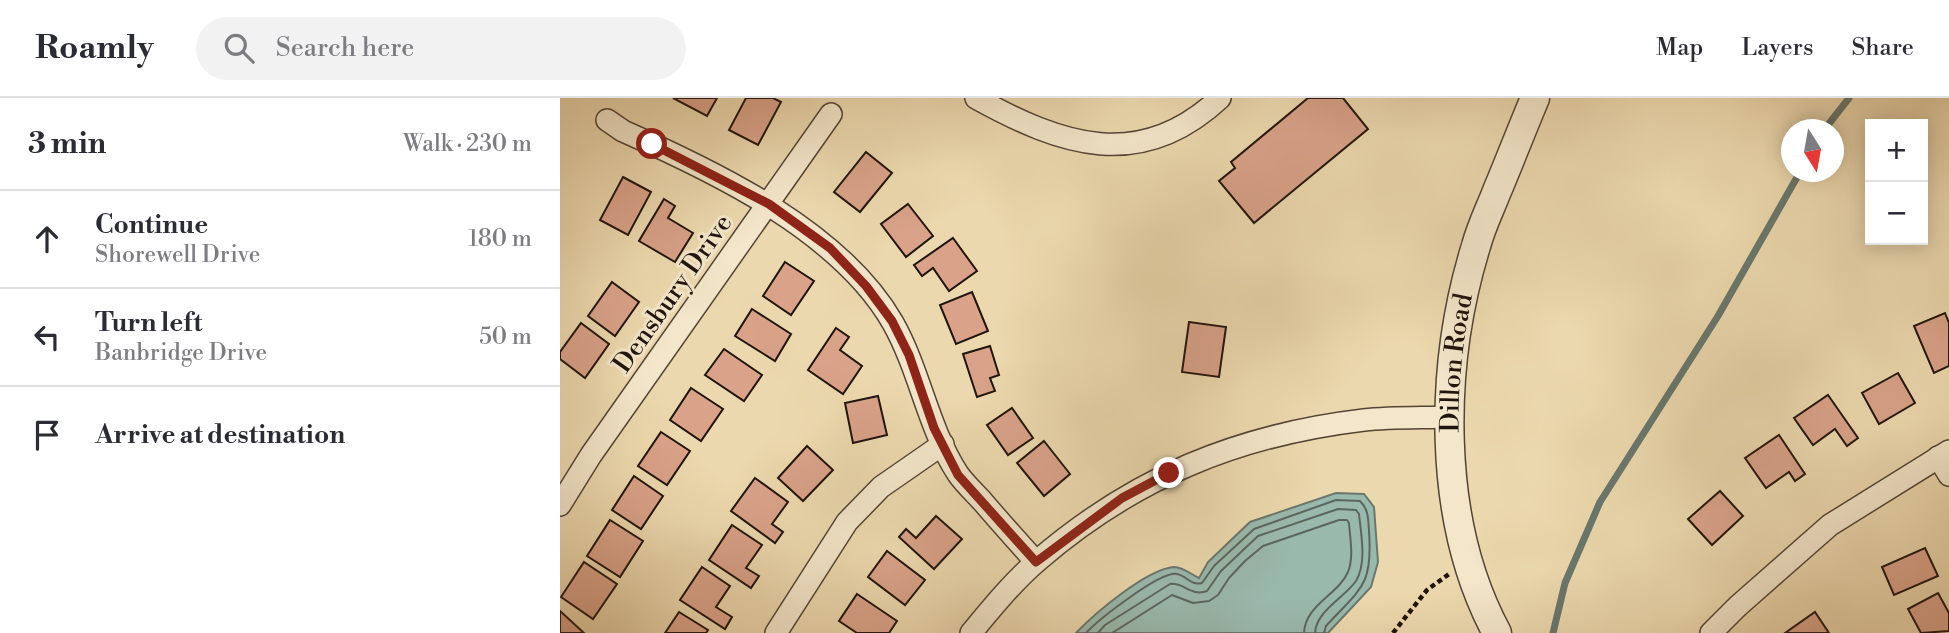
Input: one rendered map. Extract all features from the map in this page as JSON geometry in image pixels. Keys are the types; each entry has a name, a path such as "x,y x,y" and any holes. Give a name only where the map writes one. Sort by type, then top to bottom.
{"street":[{"path":"976,98 1033,128 1064,139 1095,145 1120,145 1145,141 1172,131 1194,119 1220,98"},
{"name":"Dillon Road","path":"1497,633 1468,564 1454,506 1450,417 1456,328 1476,244 1535,98"},
{"name":"Densbury Drive","path":"560,505 591,455 831,114"},
{"path":"607,120 623,131 769,204 830,248 866,286 892,321 909,355 934,428 958,475 1036,562"},
{"path":"971,633 998,600 1036,562 1122,498 1169,473 1219,451 1292,432 1366,420 1450,417"},
{"path":"776,633 847,522 881,487 943,444"},
{"path":"1711,633 1830,525 1945,461"}],"path":[{"path":"1393,633 1427,590 1440,579 1468,564"}],"water":[{"path":"1336,493 1364,494 1374,507 1378,562 1371,587 1328,633 1076,633 1108,604 1150,575 1174,567 1199,578 1208,562 1250,522"}],"building":[{"path":"673,98 717,98 707,116"},
{"path":"746,98 773,98 781,102 758,145 729,130"},
{"path":"1308,98 1343,98 1368,129 1254,223 1219,181 1235,168 1231,162"},
{"path":"866,152 892,173 860,212 834,192"},
{"path":"623,177 651,192 628,235 600,220"},
{"path":"664,199 675,206 668,218 693,233 675,262 639,241"},
{"path":"908,204 933,236 906,257 881,224"},
{"path":"953,238 977,271 949,291 933,268 922,276 914,265"},
{"path":"785,262 814,281 791,315 763,296"},
{"path":"612,282 639,302 615,336 588,316"},
{"path":"972,292 988,331 956,344 940,305"},
{"path":"752,309 791,334 775,361 735,336"},
{"path":"1945,313 1949,323 1949,366 1934,373 1914,326"},
{"path":"1189,322 1226,327 1219,377 1182,372"},
{"path":"581,323 609,344 585,378 560,359 560,352"},
{"path":"836,328 849,337 840,350 862,366 843,394 808,370"},
{"path":"990,346 999,375 990,378 995,391 977,397 963,354"},
{"path":"724,349 762,375 744,401 705,375"},
{"path":"1898,373 1915,403 1879,424 1862,393"},
{"path":"691,388 723,409 701,441 670,420"},
{"path":"1828,395 1858,438 1847,446 1835,429 1813,445 1794,418"},
{"path":"878,396 887,435 853,443 845,403"},
{"path":"1012,408 1033,438 1008,455 987,425"},
{"path":"661,432 690,451 667,485 638,466"},
{"path":"1779,435 1805,474 1795,481 1789,472 1766,488 1745,458"},
{"path":"1044,441 1070,474 1044,496 1017,463"},
{"path":"807,446 833,470 803,501 778,478"},
{"path":"634,476 663,496 641,529 612,510"},
{"path":"755,478 788,502 772,524 783,532 775,543 731,511"},
{"path":"1720,491 1743,516 1712,545 1688,519"},
{"path":"936,516 962,539 934,569 899,537 906,529 916,538"},
{"path":"610,520 643,541 620,577 587,556"},
{"path":"732,525 762,545 746,568 759,576 751,588 709,560"},
{"path":"1925,548 1938,576 1894,595 1882,567"},
{"path":"887,551 925,580 905,605 868,577"},
{"path":"584,562 617,584 593,619 561,597"},
{"path":"702,567 730,586 716,607 732,617 725,629 680,600"},
{"path":"1938,593 1949,613 1949,631 1921,633 1908,609"},
{"path":"857,594 897,621 889,633 857,633 839,621"},
{"path":"560,611 584,633 560,633"},
{"path":"679,612 708,630 706,633 665,633"},
{"path":"1815,612 1829,633 1785,633"}],"waterway":[{"path":"1833,119 1849,98"},
{"path":"1553,633 1565,583 1600,502 1718,316 1794,182"}],"route":[{"path":"652,144 769,204 830,248 866,286 892,321 909,355 934,428 958,475 1036,562 1122,498 1169,473"}]}
